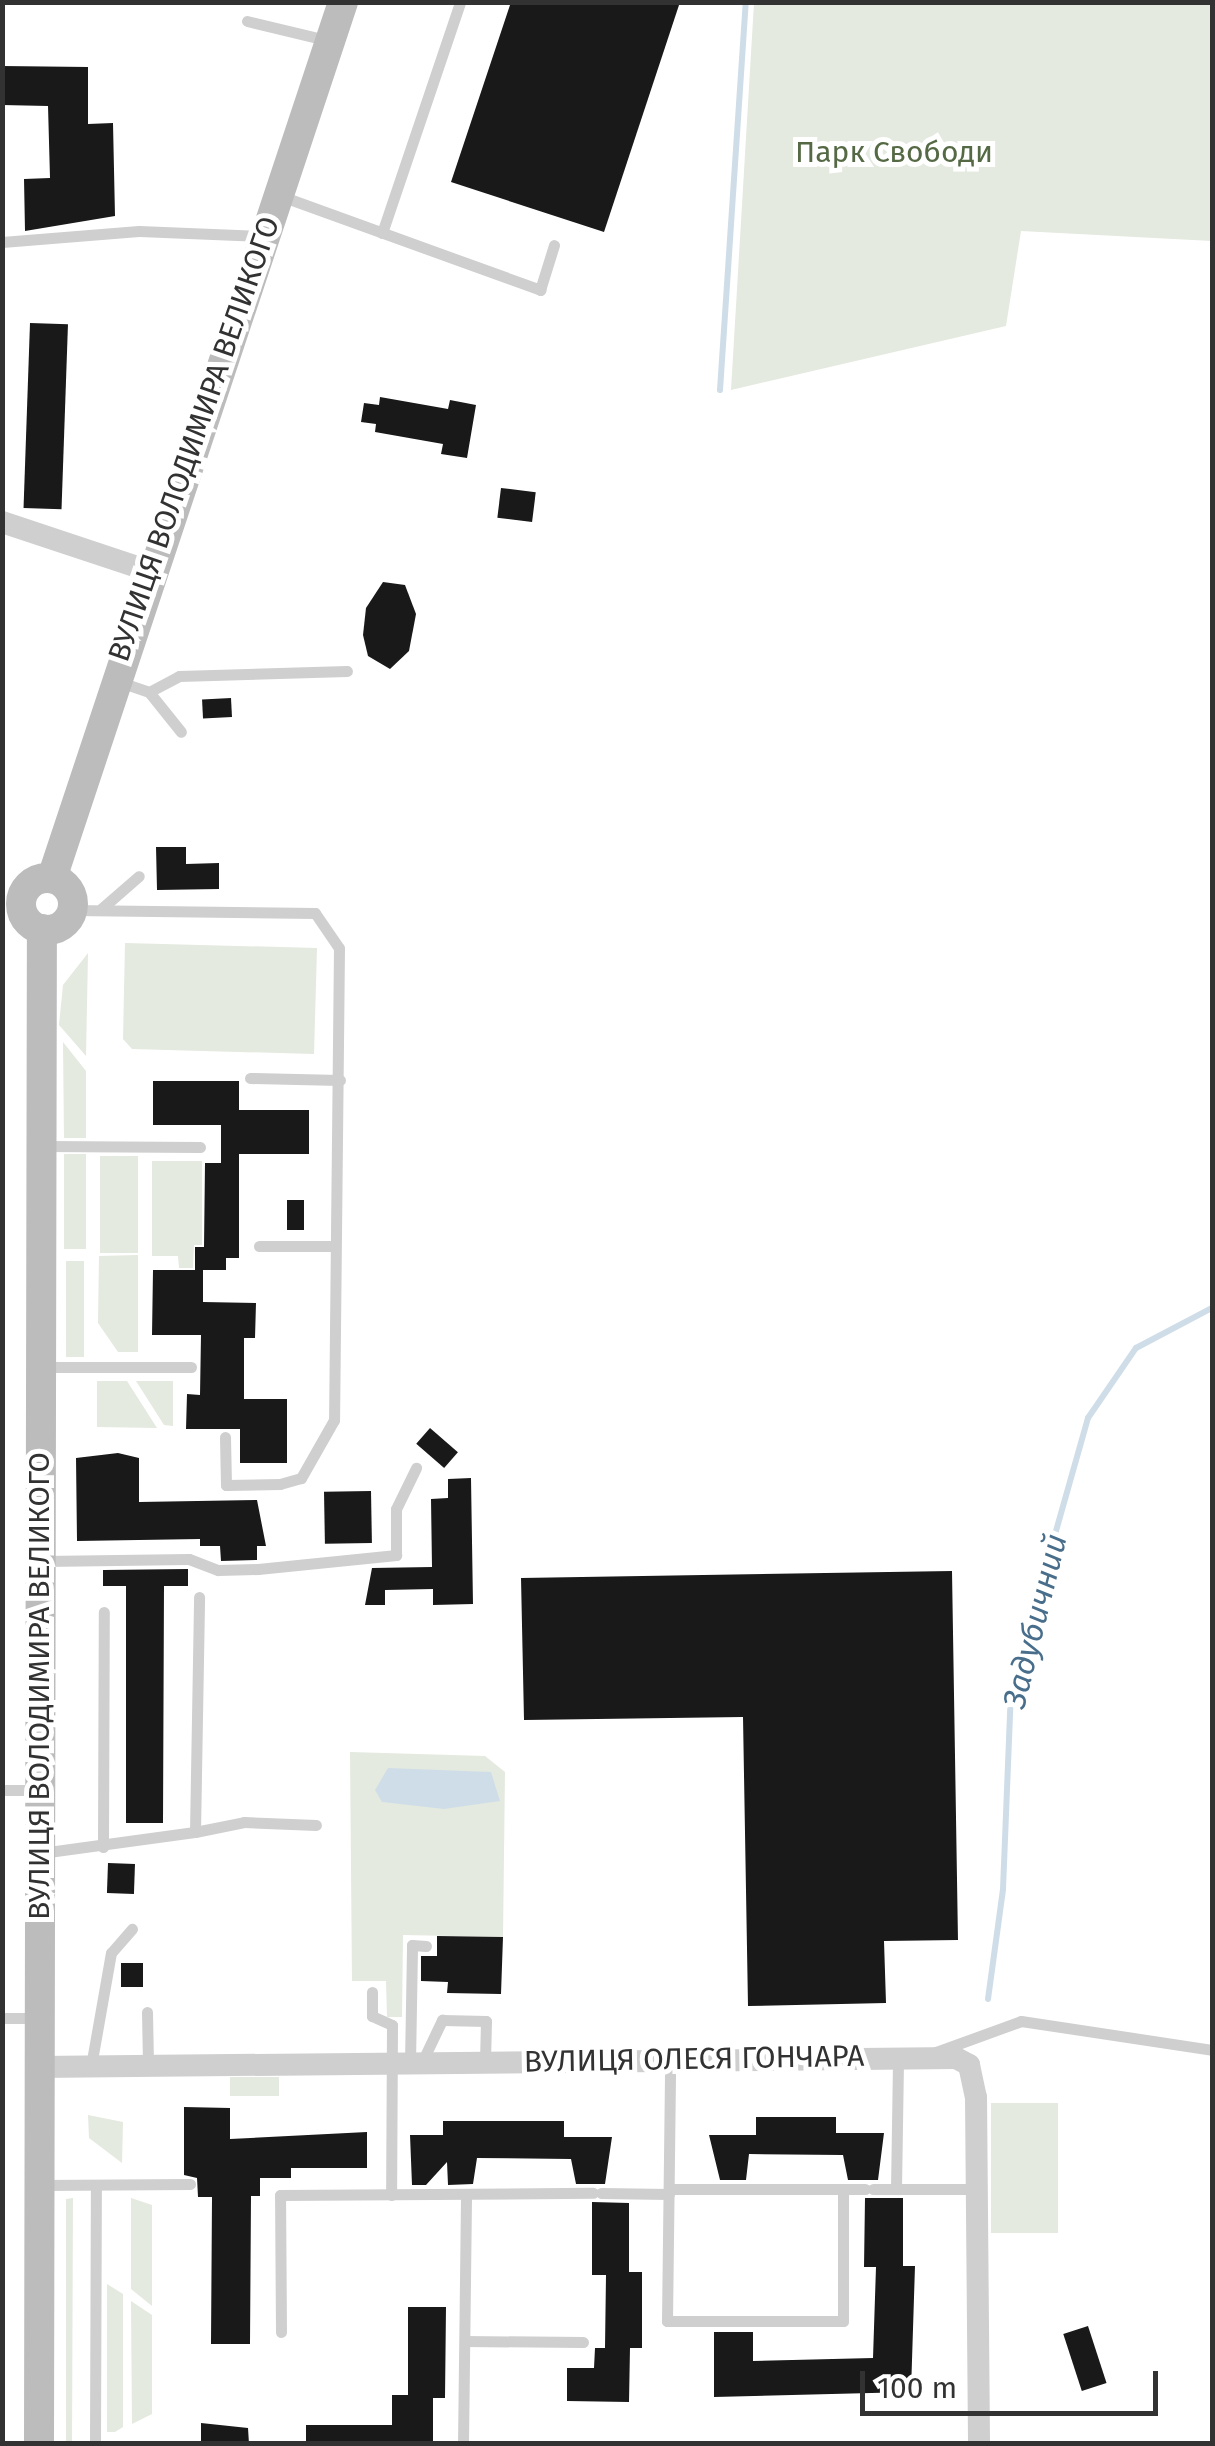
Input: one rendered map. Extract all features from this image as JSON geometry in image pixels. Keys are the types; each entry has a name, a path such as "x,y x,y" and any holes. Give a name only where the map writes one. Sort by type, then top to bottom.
{"street":[{"name":"ВУЛИЦЯ ВОЛОДИМИРА ВЕЛИКОГО","path":"52,878 112,679 343,2"},
{"path":"2,522 149,571"},
{"path":"52,878 86,910 61,926 42,930 12,904 28,886 52,878"},
{"name":"ВУЛИЦЯ ВОЛОДИМИРА ВЕЛИКОГО","path":"39,2444 42,930"},
{"name":"ВУЛИЦЯ ОЛЕСЯ ГОНЧАРА","path":"38,2067 956,2058 974,2076 979,2444"}],"lane":[{"path":"382,232 460,2"},
{"path":"247,21 330,41"},
{"path":"276,194 540,290 554,245"},
{"path":"2,242 139,231 262,236"},
{"path":"149,692 180,676 347,671"},
{"path":"112,679 149,692 182,732"},
{"path":"86,910 140,876"},
{"path":"86,910 315,912 339,948 340,1192 330,1246 334,1420 322,1452 301,1478 226,1485 226,1436"},
{"path":"250,1078 340,1080"},
{"path":"42,1146 200,1147"},
{"path":"259,1246 330,1246"},
{"path":"41,1367 190,1367"},
{"path":"40,1561 189,1559 218,1570 396,1555 396,1508 416,1468"},
{"path":"195,1832 199,1597"},
{"path":"103,1846 104,1612"},
{"path":"2,1790 39,1790"},
{"path":"39,1854 244,1822 316,1824"},
{"path":"91,2066 112,1953 132,1929"},
{"path":"391,2194 408,2063 412,1945 426,1946"},
{"path":"372,1992 372,2016 392,2025 408,2063"},
{"path":"147,2012 148,2066"},
{"path":"2,2018 38,2018"},
{"path":"408,2063 442,2020 486,2021 485,2061"},
{"path":"927,2056 985,2028 1021,2021 1212,2050"},
{"path":"896,2189 898,2056"},
{"path":"670,2058 667,2321 843,2321 843,2190"},
{"path":"38,2186 190,2184"},
{"path":"95,2444 96,2185"},
{"path":"281,2332 280,2195 977,2189"},
{"path":"463,2444 466,2194"},
{"path":"464,2340 583,2342"}],"green space":[{"name":"Парк Свободи","path":"754,3 1212,3 1212,241 1021,231 1006,326 731,390"},
{"path":"125,943 317,948 314,1054 132,1049 123,1039"},
{"path":"88,953 86,1056 59,1025 63,985"},
{"path":"63,1042 86,1071 86,1138 64,1138"},
{"path":"64,1154 86,1154 86,1249 64,1249"},
{"path":"100,1156 138,1156 138,1253 100,1253"},
{"path":"152,1161 202,1161 202,1245 194,1245 193,1268 179,1268 178,1256 152,1256"},
{"path":"138,1255 138,1352 118,1352 98,1323 99,1256"},
{"path":"66,1261 84,1261 84,1357 66,1357"},
{"path":"97,1381 127,1381 157,1428 97,1427"},
{"path":"136,1381 173,1381 173,1426 164,1425"},
{"path":"350,1752 485,1756 505,1772 503,1937 403,1935 402,2017 387,2017 386,1981 352,1981"},
{"path":"230,2077 279,2077 279,2096 230,2096"},
{"path":"991,2103 1058,2103 1058,2233 991,2233"},
{"path":"88,2115 123,2122 122,2163 89,2138"},
{"path":"73,2198 72,2443 66,2444 66,2199"},
{"path":"131,2198 152,2205 152,2306 131,2289"},
{"path":"107,2284 123,2294 123,2427 115,2432 107,2432"},
{"path":"131,2301 152,2315 152,2414 132,2424"}],"shaded area":[{"path":"388,1768 491,1772 500,1801 444,1809 382,1802 375,1790"}],"building":[{"path":"511,2 680,2 604,232 451,182"},
{"path":"2,66 88,67 88,124 113,123 115,216 25,231 24,179 50,178 48,106 2,105"},
{"path":"30,323 68,324 62,509 24,508"},
{"path":"380,397 448,409 450,400 476,405 467,458 441,454 443,444 375,432 376,424 361,422 364,403 379,405"},
{"path":"501,488 536,492 532,522 497,518"},
{"path":"383,582 405,585 416,614 409,651 390,669 368,656 363,635 366,608"},
{"path":"231,698 232,717 203,718 202,700"},
{"path":"156,847 186,847 186,864 219,863 219,889 157,890"},
{"path":"153,1081 239,1081 239,1110 309,1110 309,1154 239,1154 239,1258 226,1258 226,1270 203,1270 203,1302 256,1303 255,1338 244,1338 244,1399 287,1399 287,1463 240,1463 240,1429 186,1429 187,1394 200,1395 201,1335 152,1335 153,1270 195,1270 195,1247 204,1247 205,1163 221,1163 221,1125 153,1125"},
{"path":"287,1200 304,1200 304,1230 287,1230"},
{"path":"430,1428 458,1452 444,1468 416,1444"},
{"path":"118,1453 139,1458 139,1502 257,1500 266,1546 257,1546 257,1560 221,1561 220,1546 200,1546 200,1539 77,1541 76,1458"},
{"path":"471,1478 473,1604 433,1605 433,1589 385,1590 385,1605 365,1605 372,1568 432,1567 431,1499 448,1498 448,1479"},
{"path":"371,1491 372,1543 325,1544 324,1492"},
{"path":"188,1569 188,1586 164,1586 163,1823 126,1823 126,1586 103,1586 103,1570"},
{"path":"952,1571 958,1940 884,1941 886,2003 748,2006 743,1717 524,1720 521,1578"},
{"path":"108,1863 135,1864 134,1894 107,1893"},
{"path":"437,1936 503,1937 501,1994 447,1993 448,1982 421,1981 421,1956 437,1956"},
{"path":"121,1963 143,1963 143,1987 121,1987"},
{"path":"184,2107 230,2108 230,2139 367,2132 367,2168 291,2168 291,2178 260,2178 260,2196 251,2196 250,2344 211,2344 212,2197 198,2197 197,2178 184,2175"},
{"path":"756,2117 836,2117 836,2133 884,2133 878,2180 848,2180 843,2155 749,2154 746,2180 720,2180 709,2135 756,2135"},
{"path":"443,2121 564,2121 564,2137 612,2137 605,2184 576,2184 571,2159 477,2158 473,2184 448,2185 447,2162 426,2185 412,2185 410,2135 443,2135"},
{"path":"865,2198 903,2198 903,2266 915,2266 911,2392 714,2397 714,2332 753,2332 753,2361 873,2358 876,2267 864,2267"},
{"path":"592,2202 629,2203 629,2272 642,2272 642,2348 630,2348 629,2402 567,2401 567,2368 594,2368 595,2348 605,2348 606,2275 592,2275"},
{"path":"408,2307 446,2307 445,2398 433,2398 433,2444 306,2444 306,2425 392,2425 392,2395 408,2395"},
{"path":"1088,2326 1107,2383 1082,2391 1063,2334"},
{"path":"201,2423 248,2428 249,2444 201,2444"}],"waterway":[{"path":"720,390 746,2"},
{"name":"Задубичний","path":"988,1999 1003,1889 1011,1690 1088,1418 1136,1348 1212,1308"}]}
